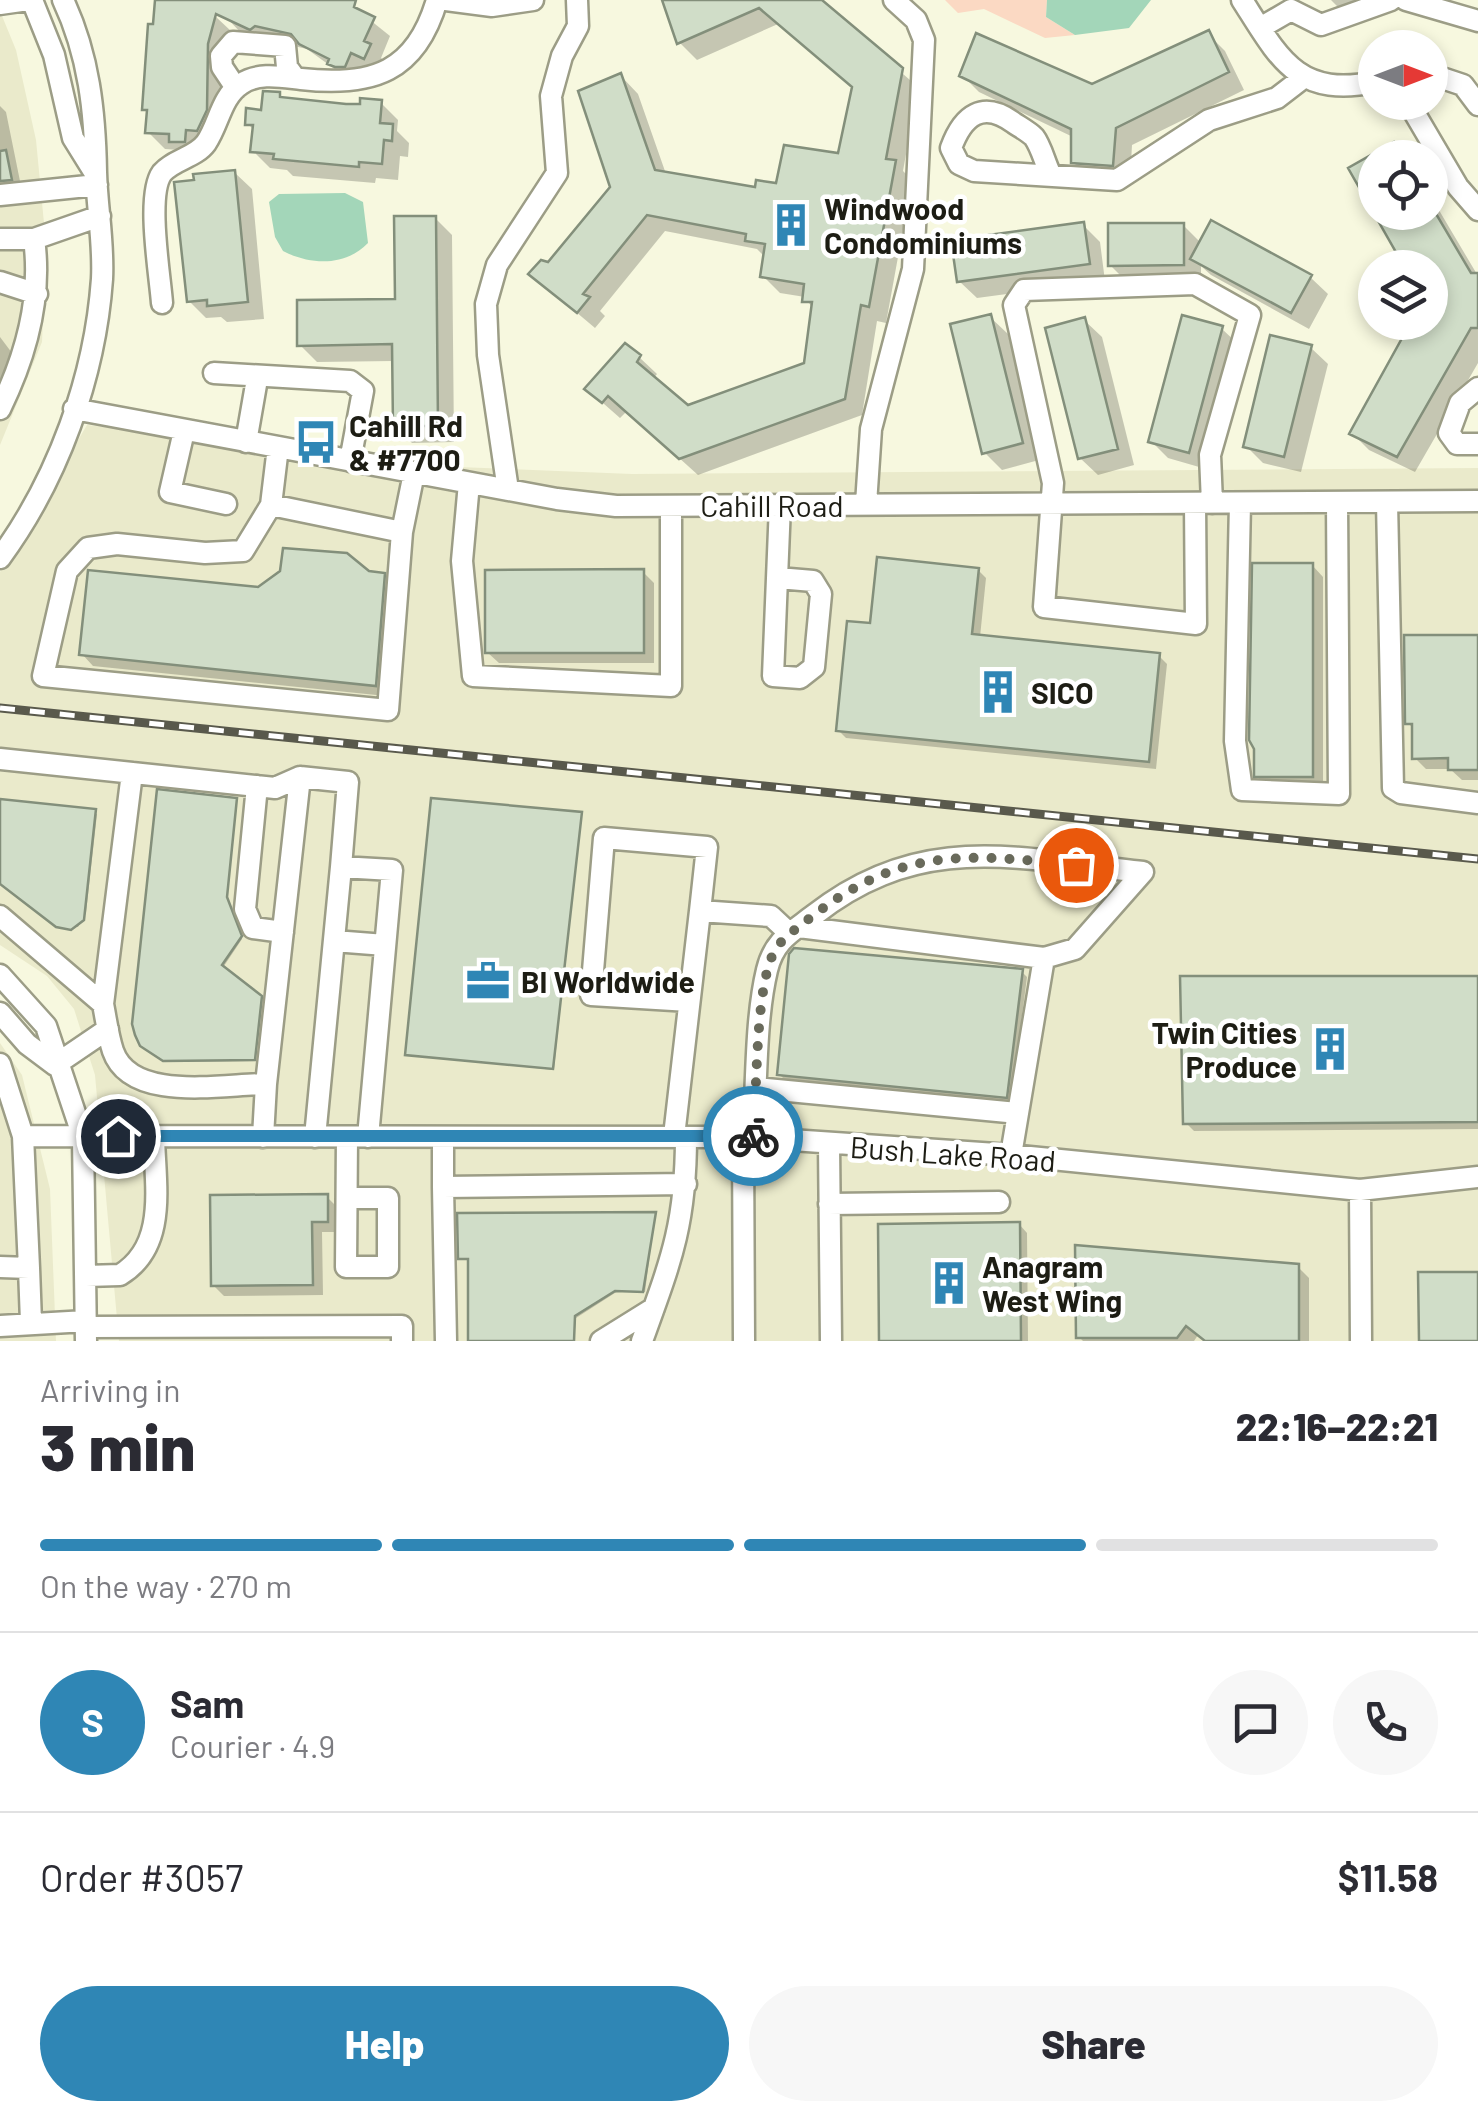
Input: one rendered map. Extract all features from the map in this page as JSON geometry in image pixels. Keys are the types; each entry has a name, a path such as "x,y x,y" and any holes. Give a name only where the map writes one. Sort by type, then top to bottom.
{"street":[{"path":"0,4 30,0 67,100 73,138 97,180"},
{"path":"0,558 52,470 74,408 102,279 93,100 85,58 63,0"},
{"path":"162,303 156,186 174,162 205,144 236,88 258,76 347,81 377,75 404,62 425,34 436,0"},
{"path":"446,0 492,6 534,0"},
{"path":"508,490 488,354 486,304 510,241 557,173 551,96 562,56 578,26 577,0"},
{"path":"866,504 872,430 915,247 924,40 916,20 894,0"},
{"path":"1242,0 1275,53 1303,78 1338,87 1358,84"},
{"path":"1260,28 1291,10 1322,25 1391,0"},
{"path":"1406,0 1478,21"},
{"path":"236,88 220,56 232,42 284,46 295,78"},
{"path":"1050,174 1033,137 1001,113 981,110 968,116 958,130 952,148 959,164 974,170 1117,180 1208,120 1277,98 1303,78"},
{"path":"1448,80 1463,85 1478,105"},
{"path":"1419,120 1458,186 1478,210"},
{"path":"0,195 97,180"},
{"path":"0,239 34,239 100,216"},
{"path":"0,409 28,335 37,294 34,239"},
{"path":"0,282 37,294"},
{"path":"1195,284 1250,315 1210,455 1196,624 1044,608 1049,504 1050,469 1014,305 1024,290 1195,284"},
{"path":"214,373 256,379 350,381 363,391 350,460"},
{"path":"246,442 256,379"},
{"path":"1478,388 1460,402 1449,433 1457,444 1478,444"},
{"name":"Cahill Road","path":"74,408 469,483 616,506 1478,502"},
{"path":"184,431 170,492 226,504"},
{"path":"278,447 271,504 244,551 205,554 118,544 88,548 67,570 43,676 388,710 402,532 414,472"},
{"path":"469,483 462,561 474,676 671,686 671,506"},
{"path":"1240,502 1235,741 1242,790 1338,794 1337,502"},
{"path":"1387,502 1393,788 1401,793 1478,802"},
{"path":"271,504 402,532"},
{"path":"778,578 813,581 821,594 814,667 800,678 773,676 780,505"},
{"path":"0,759 275,788 300,777 348,782 316,1136"},
{"path":"132,773 103,1004 114,1054 136,1078 162,1085 266,1084"},
{"path":"262,1136 300,777"},
{"path":"256,786 245,910 253,928 283,932"},
{"path":"642,1341 674,1260 686,1184 680,1136 689,1001 707,847 604,838 590,995 689,1001"},
{"path":"700,910 771,916 793,929 1044,958 1074,949 1143,872 977,855 921,860 840,895 793,929 767,970 757,1088 748,1137 744,1341"},
{"path":"341,867 392,870 385,945 346,1198"},
{"path":"0,916 103,1004"},
{"path":"334,941 385,945"},
{"path":"1010,1156 1044,958"},
{"path":"0,976 46,1026 55,1065 82,1136 86,1330"},
{"path":"0,1013 27,1044 55,1065"},
{"path":"55,1065 108,1029"},
{"path":"0,1064 23,1136 31,1322"},
{"path":"757,1088 1018,1113"},
{"name":"Bush Lake Road","path":"23,1136 748,1137 1010,1156 1360,1190 1478,1177"},
{"path":"86,1276 120,1275 148,1248 154,1221 154,1136"},
{"path":"443,1136 446,1341"},
{"path":"829,1144 831,1341"},
{"path":"443,1187 686,1184"},
{"path":"1360,1190 1362,1341"},
{"path":"830,1204 999,1202"},
{"path":"0,1267 29,1268"},
{"path":"601,1341 654,1308"},
{"path":"0,1326 31,1322 86,1330 315,1334 402,1326 402,1341"}],"shaded area":[{"path":"945,0 1047,0 1046,17 1075,35 1045,38 984,9 958,13"},
{"path":"1047,0 1151,0 1129,28 1075,35 1046,17"},
{"path":"0,11 16,50 36,140 46,244 42,342 0,445"},
{"path":"345,193 363,202 368,243 338,260 316,261 283,251 275,237 269,202 279,194"},
{"path":"87,425 458,467 632,474 1478,468 1478,1341 119,1341 95,1075 74,1009 47,976 0,945 0,572"},
{"path":"0,1043 22,1075 50,1189 56,1341 0,1341"}],"building":[{"path":"155,0 356,0 354,7 375,17 364,41 371,44 364,59 351,53 345,67 335,67 327,64 329,59 299,44 291,34 255,26 250,30 216,14 208,44 207,110 197,131 186,130 185,142 169,142 169,134 145,133 147,110 142,110 148,24 153,24"},
{"name":"Windwood Condominiums","path":"662,0 822,0 903,68 886,159 896,160 869,307 861,305 845,399 679,459 608,396 602,403 584,389 625,343 641,355 637,362 688,405 804,363 812,302 802,302 804,284 760,277 765,244 745,241 746,234 647,215 583,294 590,297 577,313 528,274 541,260 548,262 610,187 578,91 621,73 655,170 755,187 756,180 776,183 784,145 838,153 852,87 759,8 677,44"},
{"path":"1209,30 1229,72 1116,128 1113,166 1071,163 1071,129 959,76 976,33 1092,84"},
{"path":"263,91 280,92 280,97 346,104 360,104 360,98 382,100 380,123 393,124 392,141 384,140 382,164 359,162 359,167 273,159 274,154 250,152 253,125 245,125 246,108 261,110"},
{"path":"6,150 12,180 0,181 0,151"},
{"path":"1358,162 1358,186 1348,168"},
{"path":"235,170 248,302 207,306 207,300 187,302 174,182 194,180 193,174"},
{"path":"394,216 436,216 438,426 393,426 392,344 297,346 297,300 395,299"},
{"path":"1211,220 1312,275 1291,313 1190,259"},
{"path":"1084,222 1090,264 957,282 951,240"},
{"path":"1108,223 1184,223 1184,265 1108,266"},
{"path":"1383,230 1446,230 1471,273 1478,273 1478,328 1471,328 1397,457 1349,434 1401,340 1448,340 1448,250 1395,250"},
{"path":"991,314 1023,443 982,454 950,324"},
{"path":"1182,315 1223,326 1189,453 1148,442"},
{"path":"1085,317 1118,449 1078,459 1045,328"},
{"path":"1270,335 1312,345 1284,457 1243,447"},
{"path":"283,548 347,553 369,571 385,573 376,686 79,655 88,570 258,587 280,571"},
{"name":"SICO","path":"877,557 979,568 972,634 1160,653 1149,762 836,731 847,621 870,623"},
{"path":"1252,563 1313,563 1313,777 1254,777 1254,749 1249,740"},
{"path":"644,569 644,653 485,653 485,570"},
{"path":"1404,635 1478,635 1478,770 1448,770 1448,758 1412,759 1412,724 1405,724"},
{"path":"157,789 237,798 227,897 242,936 222,965 262,996 255,1060 163,1061 140,1046 135,1035 132,1024"},
{"path":"431,798 582,812 553,1069 405,1055"},
{"path":"0,799 96,809 84,920 71,930 56,927 0,884"},
{"path":"794,948 1023,969 1007,1098 777,1075 789,954"},
{"name":"Twin Cities Produce","path":"1180,976 1478,976 1478,1122 1183,1124"},
{"path":"328,1194 328,1222 312,1222 313,1285 211,1286 210,1195"},
{"path":"656,1212 643,1292 615,1291 575,1316 574,1341 468,1341 468,1259 458,1259 457,1213"},
{"name":"Anagram West Wing","path":"1020,1222 1021,1341 879,1341 878,1224"},
{"path":"1075,1245 1299,1264 1299,1341 1205,1341 1186,1326 1177,1338 1076,1338"},
{"path":"1418,1272 1478,1272 1478,1341 1419,1341"}],"railway":[{"path":"0,708 1478,859"}],"way so far":[{"path":"753,1136 767,970 787,931 840,895 921,860 977,855 1076,865"}],"place":[{"name":"Windwood Condominiums","path":"791,225"},
{"name":"Cahill Rd & #7700","path":"316,442"},
{"name":"SICO","path":"998,692"},
{"name":"BI Worldwide","path":"488,981"},
{"name":"Twin Cities Produce","path":"1330,1049"},
{"name":"Anagram West Wing","path":"949,1283"}],"route":[{"path":"118,1136 753,1136"}]}
